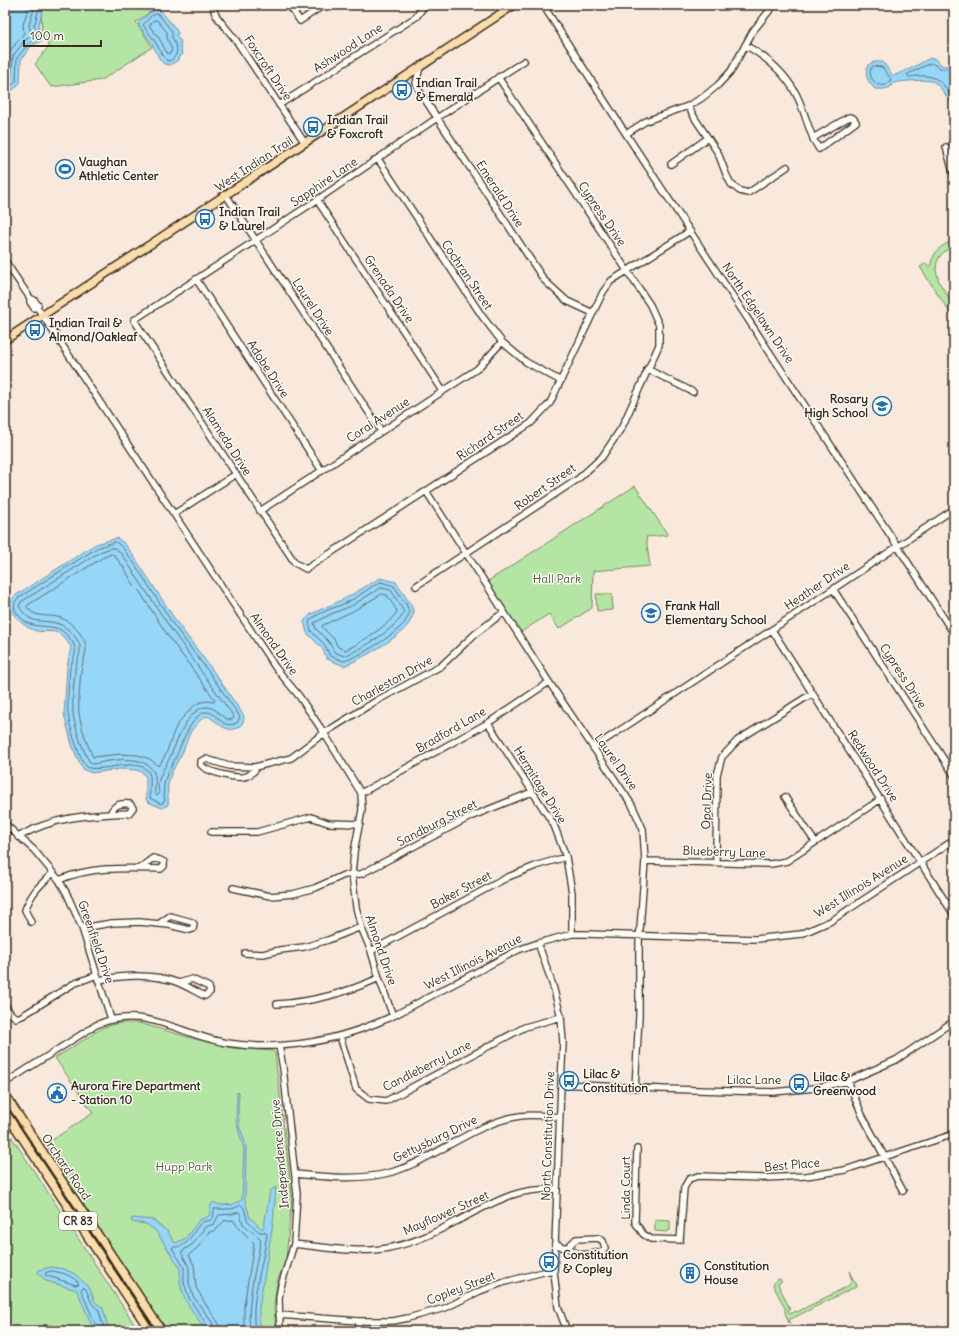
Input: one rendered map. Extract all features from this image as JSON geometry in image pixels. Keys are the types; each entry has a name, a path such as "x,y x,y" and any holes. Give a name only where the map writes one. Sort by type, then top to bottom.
{"main road":[{"name":"West Indian Trail","path":"5,340 514,5"},
{"name":"Orchard Road","path":"5,1094 162,1331"},
{"name":"Orchard Road","path":"5,1112 150,1331"}],"street":[{"path":"289,5 300,21 324,5"},
{"name":"Ashwood Lane","path":"280,105 416,17 425,5"},
{"name":"North Edgelawn Drive","path":"543,5 626,134 898,546 954,634"},
{"path":"626,134 646,121 688,106 702,98 718,85 731,71 753,31 774,5"},
{"name":"Foxcroft Drive","path":"213,6 217,17 235,39 305,143"},
{"path":"745,45 769,60 790,82 799,100 813,138 819,149 856,122 853,118 849,117 813,138"},
{"name":"Sapphire Lane","path":"134,320 317,200 498,77 524,61"},
{"name":"Emerald Drive","path":"420,67 416,83 420,92 544,280 568,301 593,313"},
{"name":"Cypress Drive","path":"498,77 650,305 658,325 659,345 647,369"},
{"path":"688,106 721,158 731,184 740,191 748,193 787,167"},
{"path":"670,164 708,138"},
{"path":"946,147 954,176"},
{"name":"Cochran Street","path":"378,159 478,310 502,342 526,362 561,381"},
{"name":"Laurel Drive","path":"226,195 382,431"},
{"name":"Grenada Drive","path":"317,200 443,391"},
{"name":"Richard Street","path":"306,569 531,423 550,403 603,292 611,282 690,231"},
{"name":"Almond Drive","path":"5,261 30,298 38,305 37,307 275,667 299,696 324,733 361,793 362,810 354,852 352,874 356,907 361,927 371,951 393,1016"},
{"name":"Adobe Drive","path":"196,279 322,471"},
{"name":"Alameda Drive","path":"134,320 295,563 306,569"},
{"name":"Coral Avenue","path":"260,511 477,369 502,342"},
{"path":"647,369 694,392"},
{"name":"Robert Street","path":"416,586 578,479 602,457 622,427 647,369"},
{"path":"174,514 236,474"},
{"name":"Laurel Drive","path":"426,491 592,748 632,805 643,829 645,861 640,935 639,1016 635,1088"},
{"name":"Heather Drive","path":"592,748 954,509"},
{"name":"Cypress Drive","path":"833,589 954,775"},
{"name":"Charleston Drive","path":"255,767 291,758 324,733 376,701 441,666 475,634 504,612"},
{"name":"Redwood Drive","path":"772,630 921,861 954,915"},
{"name":"Bradford Lane","path":"361,793 488,723 549,682"},
{"name":"Opal Drive","path":"716,862 717,775 722,757 738,740 812,693"},
{"name":"Hermitage Drive","path":"488,723 554,825 566,857 572,893 572,934"},
{"path":"206,758 229,766 255,767 255,770 247,777 239,777 220,774 203,768 201,761 206,758"},
{"name":"Sandburg Street","path":"233,888 270,896 293,894 315,888 344,875 361,874 470,817 532,792"},
{"path":"785,797 815,842"},
{"name":"Blueberry Lane","path":"645,861 771,864 787,861 881,799"},
{"path":"18,837 35,827 54,822 84,815 110,814"},
{"path":"211,832 257,832 311,817 328,823 360,824"},
{"name":"Greenfield Drive","path":"5,824 34,850 60,880 76,912 82,928 111,1019"},
{"name":"West Illinois Avenue","path":"5,1084 96,1025 111,1019 132,1017 146,1018 191,1034 218,1041 246,1045 279,1046 316,1042 371,1026 393,1016 518,950 572,934 756,939 801,934 830,921 954,840"},
{"name":"Baker Street","path":"371,951 508,877 538,865 566,857"},
{"path":"60,880 92,870 140,868"},
{"path":"31,922 25,910 28,901 35,889 53,873"},
{"path":"82,928 127,922 160,923 190,930 193,929 194,926 192,922 174,916 170,916 160,923"},
{"path":"245,953 263,954 304,947 328,940 361,927"},
{"name":"North Constitution Drive","path":"538,943 553,986 561,1017 563,1042 560,1084 554,1272 558,1307 567,1331"},
{"path":"5,1005 11,1014 16,1018 22,1016 73,984 98,978 132,976 158,977 179,983 204,996 210,992 209,987 192,979 179,983"},
{"path":"277,1004 311,1001 345,992 379,978"},
{"name":"Candleberry Lane","path":"340,1036 356,1089 369,1099 386,1101 525,1026 561,1017"},
{"name":"Lilac Lane","path":"560,1084 772,1092 815,1088 848,1081 896,1060 954,1021"},
{"name":"Independence Drive","path":"279,1046 283,1068 297,1194 294,1244 281,1286 279,1315 280,1331"},
{"path":"848,1081 862,1115 903,1191"},
{"name":"Gettysburg Drive","path":"295,1174 335,1178 374,1176 410,1165 484,1127 500,1121 520,1116 539,1115 559,1117"},
{"name":"Best Place","path":"680,1240 684,1188 689,1179 698,1176 764,1178 806,1176 845,1170 954,1134"},
{"name":"Linda Court","path":"637,1149 635,1222 643,1234 651,1239 680,1240"},
{"name":"Mayflower Street","path":"294,1244 346,1250 389,1248 418,1239 512,1195 540,1189 557,1189"},
{"path":"555,1243 562,1247 568,1247 578,1255 602,1252 605,1248 603,1241 598,1238 576,1240 568,1247"},
{"name":"Copley Street","path":"279,1315 359,1321 393,1321 445,1308 480,1291 505,1282 543,1272 554,1272"},
{"path":"359,1321 359,1331"}],"green space":[{"path":"45,5 160,5 136,22 152,47 102,80 51,87 35,64 49,46 42,35 41,10"},
{"path":"954,241 954,247 946,250 940,256 937,262 936,270 939,282 954,306 954,319 920,267 926,263 930,268 933,258 938,250 949,242"},
{"name":"Hall Park","path":"635,486 668,535 646,537 650,566 593,571 592,608 559,629 549,614 518,634 485,583"},
{"path":"596,594 612,594 613,610 597,611"},
{"name":"Hupp Park","path":"119,1023 139,1023 232,1048 273,1051 275,1053 292,1196 286,1259 277,1282 274,1306 276,1331 167,1331 64,1175 46,1144 93,1113 55,1058 104,1027"},
{"path":"5,1127 139,1331 5,1331"},
{"path":"32,1147 62,1186 158,1331 154,1331"},
{"path":"655,1220 670,1221 670,1230 666,1232 655,1231"},
{"path":"849,1271 857,1286 789,1320 789,1323 785,1313 785,1308 773,1285 775,1281 779,1279 781,1280 778,1284 790,1309 788,1310 790,1314 795,1311 797,1312 848,1286 852,1281"}],"water":[{"path":"5,5 44,6 38,27 42,35 41,41 31,46 21,60 20,83 13,90 5,92"},
{"path":"158,10 161,11 176,29 178,34 176,35 181,42 180,45 182,55 179,56 178,60 170,65 164,64 160,60 151,42 139,26 139,22 151,12"},
{"path":"930,58 935,59 943,66 954,65 954,105 940,87 934,82 921,80 902,82 894,83 891,87 886,89 875,89 866,75 868,65 873,62 883,62 893,76"},
{"path":"117,538 125,544 178,624 214,672 244,716 241,725 234,729 225,728 207,716 196,725 191,731 184,749 170,776 168,805 162,808 148,802 146,799 146,777 142,772 120,769 92,773 84,770 72,745 64,714 67,667 71,647 58,633 36,631 25,626 15,616 11,606 12,600 16,595 96,544"},
{"path":"380,578 396,582 411,605 414,613 408,625 396,636 369,654 344,666 327,659 322,648 307,633 304,621 311,614 346,598"},
{"path":"237,1092 239,1093 239,1125 246,1145 245,1200 250,1218 262,1229 264,1226 270,1191 276,1187 273,1223 259,1308 259,1331 206,1331 185,1300 180,1284 180,1268 156,1231 146,1224 132,1222 131,1220 132,1218 153,1220 168,1232 173,1241 176,1243 186,1238 199,1220 209,1216 210,1207 214,1202 219,1205 231,1205 242,1200 244,1149 236,1121"},
{"path":"51,1267 64,1269 75,1274 89,1287 95,1302 103,1308 107,1324 113,1331 94,1331 77,1290 46,1281 38,1273 39,1270"}],"place":[{"name":"Indian Trail & Emerald","path":"402,90"},
{"name":"Indian Trail & Foxcroft","path":"313,127"},
{"name":"Vaughan Athletic Center","path":"65,169"},
{"name":"Indian Trail & Laurel","path":"205,219"},
{"name":"Indian Trail & Almond/Oakleaf","path":"35,330"},
{"name":"Rosary High School","path":"882,406"},
{"name":"Frank Hall Elementary School","path":"651,613"},
{"name":"Lilac & Constitution","path":"569,1081"},
{"name":"Lilac & Greenwood","path":"799,1084"},
{"name":"Aurora Fire Department - Station 10","path":"57,1093"},
{"name":"Constitution & Copley","path":"549,1262"},
{"name":"Constitution House","path":"690,1273"}]}
